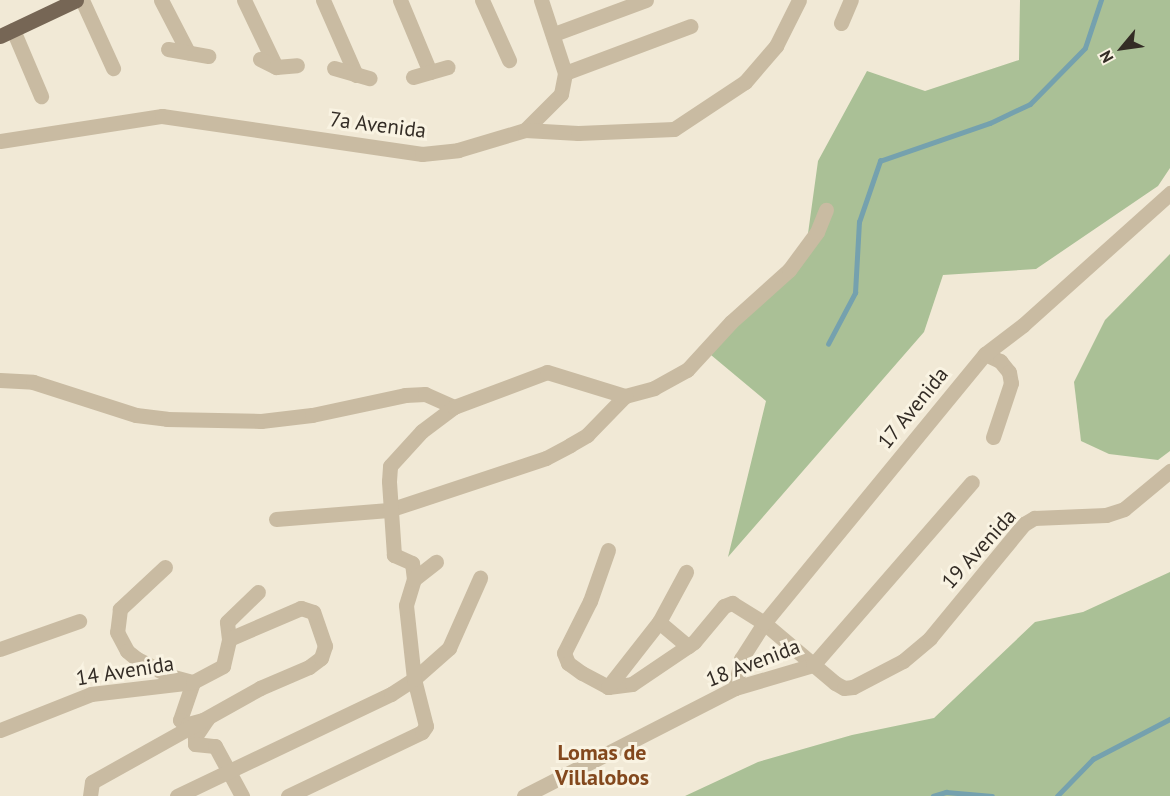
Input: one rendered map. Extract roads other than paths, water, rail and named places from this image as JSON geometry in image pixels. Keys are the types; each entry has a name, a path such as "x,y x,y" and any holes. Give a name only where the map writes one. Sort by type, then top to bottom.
{"main road":[{"path":"6,33 76,0"}],"street":[{"path":"82,0 113,68"},
{"path":"161,0 188,52"},
{"path":"244,0 276,67"},
{"path":"323,0 363,76 334,68"},
{"path":"400,0 430,72"},
{"path":"482,0 509,60"},
{"path":"525,130 561,94 565,73 541,0"},
{"path":"554,34 646,0"},
{"name":"7a Avenida","path":"0,141 162,116 422,154 458,150 525,130 578,134 674,129 745,82 776,46 800,0"},
{"path":"841,23 850,0"},
{"path":"565,73 691,26"},
{"path":"6,33 42,96"},
{"path":"168,49 208,56"},
{"path":"260,59 276,67 297,65"},
{"path":"412,77 448,67"},
{"name":"17 Avenida","path":"735,688 741,660 764,623 985,354 1023,325 1170,193"},
{"path":"276,519 389,510 546,458 587,435 625,396 654,388 687,370 731,322 789,270 817,232 826,210"},
{"path":"985,354 1000,361 1009,372 1011,383 993,437"},
{"path":"288,796 422,732 425,721 414,678 406,605 414,579 412,563 394,555 389,510 390,466 405,446 454,407 547,372 625,396"},
{"path":"0,380 33,382 136,415 167,419 261,420 312,415 405,395 425,394 454,407"},
{"name":"19 Avenida","path":"813,665 844,688 853,687 903,661 921,646 1024,524 1034,518 1106,515 1124,509 1170,471"},
{"name":"18 Avenida","path":"524,796 735,688 813,665 972,482"},
{"path":"608,550 590,601 564,653 568,663 608,687 632,684 688,646 724,606 732,603 764,623 813,665"},
{"path":"414,579 436,562"},
{"path":"165,567 120,609 117,632 127,651 137,659 170,676 193,682 180,720 188,724 207,719"},
{"path":"608,687 659,622 686,572"},
{"path":"177,796 391,694 414,678 449,648 480,578"},
{"path":"90,796 92,782 260,688 309,667 321,658 325,646 313,612 301,608 229,639 227,622 258,592"},
{"path":"0,649 79,621"},
{"path":"659,622 688,646"},
{"name":"14 Avenida","path":"0,730 91,694 193,682 223,666 229,639"},
{"path":"207,719 195,738 195,744 215,746 242,796"}],"waterway":[{"path":"828,344 855,293 859,222 880,161 990,123 1030,104 1085,48 1101,0"},
{"path":"1057,796 1093,759 1170,719"},
{"path":"933,796 946,792 992,796"}],"district":[{"name":"Lomas de Villalobos","path":"602,764"}]}
